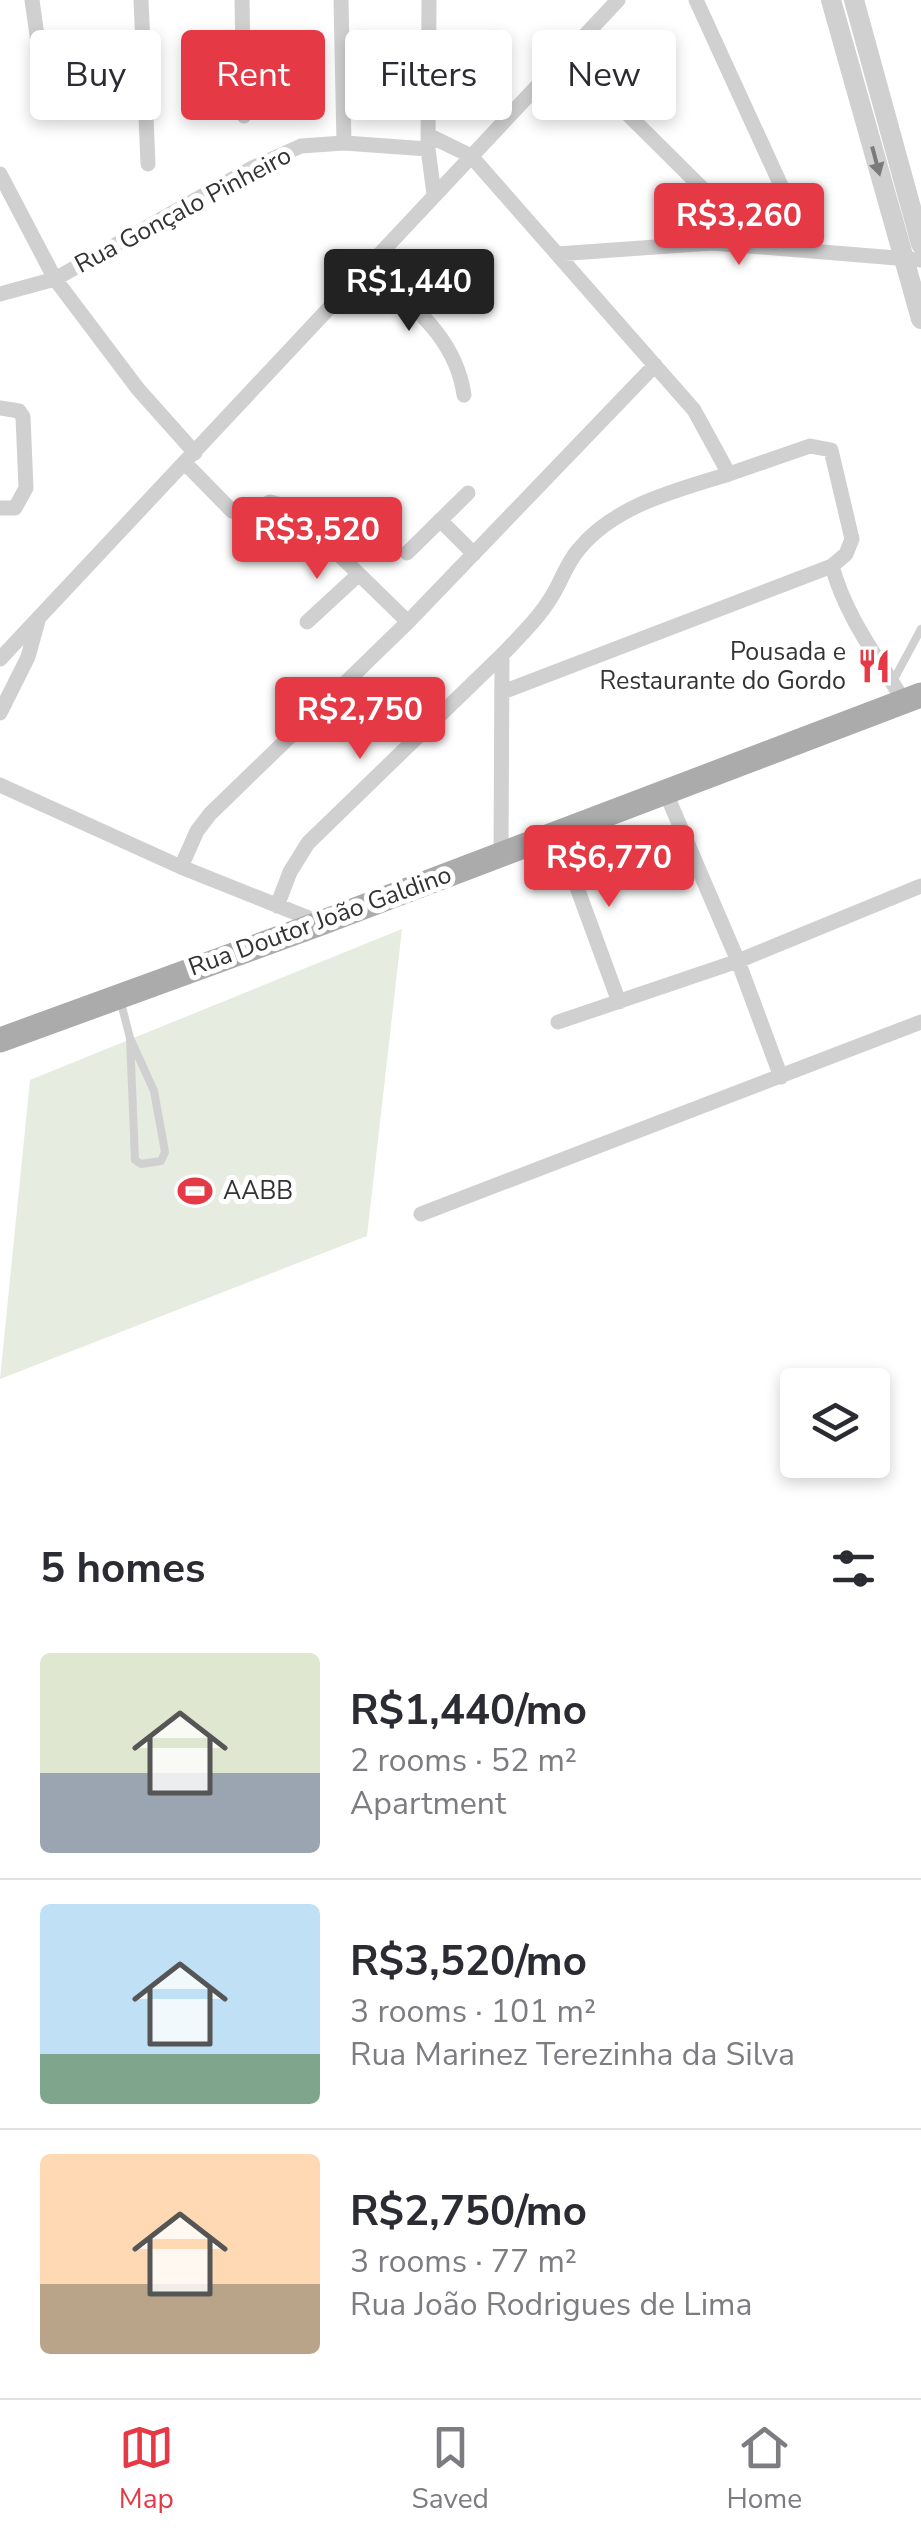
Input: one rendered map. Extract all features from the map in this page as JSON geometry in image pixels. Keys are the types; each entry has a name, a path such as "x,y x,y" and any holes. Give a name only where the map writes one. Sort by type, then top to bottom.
{"main road":[{"name":"Rua Doutor João Galdino","path":"0,1040 557,833 905,692"}],"street":[{"path":"32,0 36,30"},
{"path":"141,0 148,164"},
{"path":"242,0 243,30"},
{"path":"342,0 344,142"},
{"path":"429,0 428,142 434,194"},
{"path":"590,30 618,0"},
{"path":"696,0 811,252"},
{"path":"832,0 912,260 921,319"},
{"path":"854,0 914,185 921,244"},
{"path":"0,659 532,92"},
{"path":"634,120 705,191 712,209 712,243"},
{"path":"428,142 456,145 472,156 694,410 729,474"},
{"name":"Rua Gonçalo Pinheiro","path":"0,294 55,279 301,146 428,142"},
{"path":"0,174 55,279 232,511 241,515 270,502 283,503 408,622"},
{"path":"558,254 712,243 912,260"},
{"path":"371,267 445,340 455,357 464,395"},
{"path":"181,867 197,831 210,814 408,622 656,365"},
{"path":"0,408 19,411 23,417 26,488 15,508 0,508"},
{"path":"278,906 290,872 308,843 502,655 548,602 572,557 596,532 628,510 674,490 798,450 825,446 834,458 852,539 846,554 832,566 503,692"},
{"path":"407,553 468,493"},
{"path":"440,520 474,554"},
{"path":"832,566 846,611 905,692"},
{"path":"306,622 358,575"},
{"path":"0,713 28,657 39,617"},
{"path":"501,854 502,655"},
{"path":"0,785 181,867 321,923"},
{"path":"665,791 738,961 781,1078"},
{"path":"557,833 619,1002"},
{"path":"558,1022 738,961 921,886"},
{"path":"421,1214 921,1022"}],"lane":[{"path":"905,692 921,629"},
{"path":"119,994 130,1038 154,1091 165,1152 161,1161 141,1164 136,1160 130,1038"}],"shaded area":[{"name":"AABB","path":"402,929 367,1236 0,1379 30,1080"}],"place":[{"name":"Pousada e Restaurante do Gordo","path":"874,666"},
{"name":"AABB","path":"195,1191"}]}
